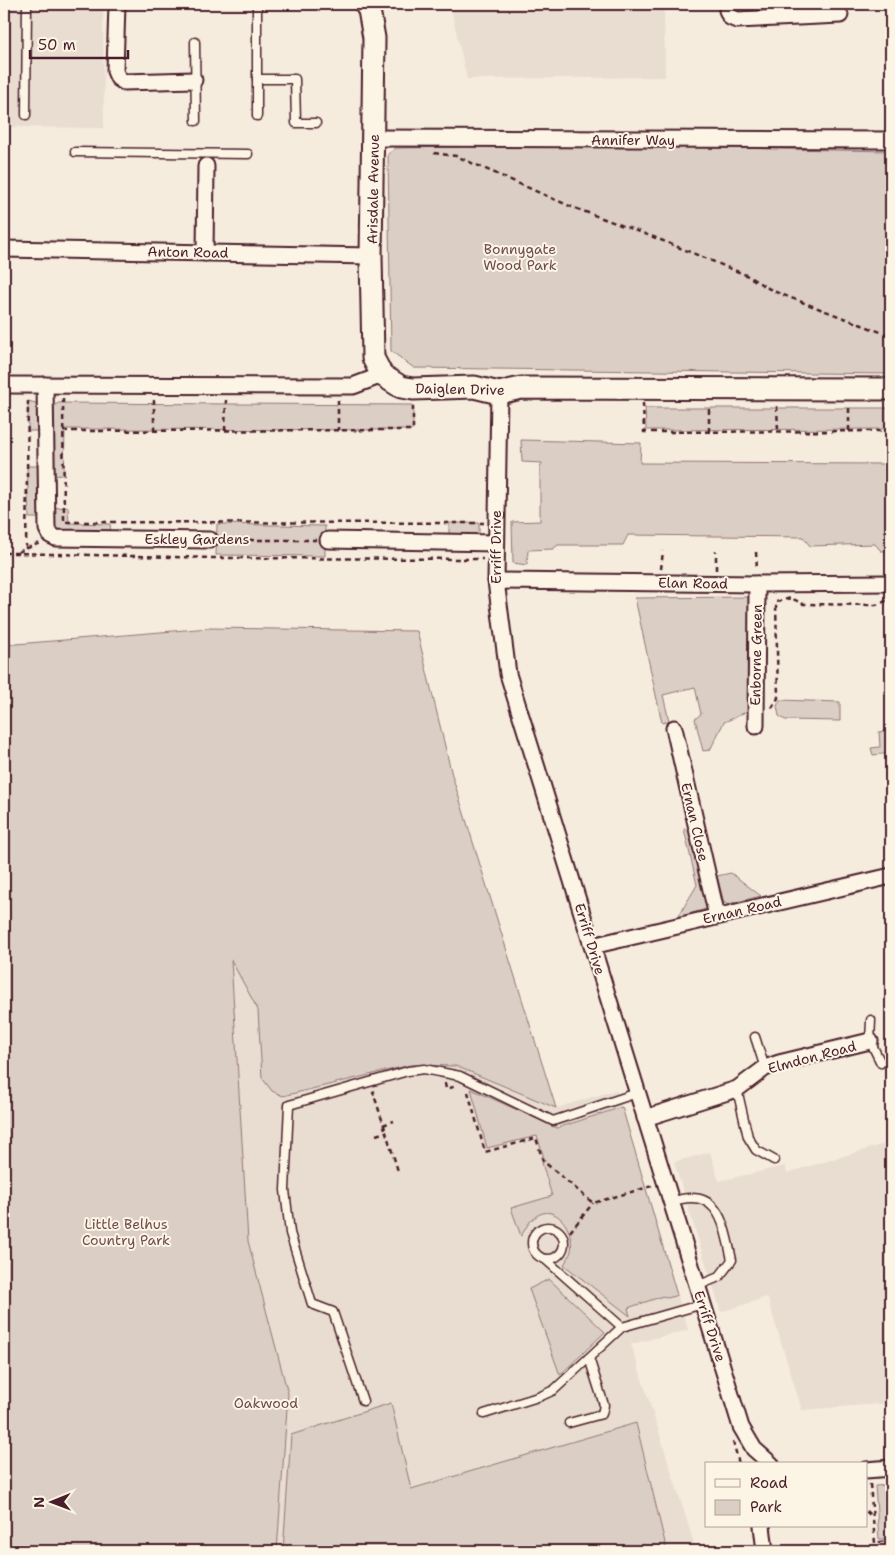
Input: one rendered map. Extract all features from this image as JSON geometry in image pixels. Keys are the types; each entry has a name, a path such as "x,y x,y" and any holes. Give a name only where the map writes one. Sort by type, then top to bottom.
{"street":[{"path":"118,4 115,71 118,78 124,82 194,80"},
{"name":"Arisdale Avenue","path":"365,4 369,10 374,38 371,256 374,358 382,375"},
{"path":"727,4 730,17 737,20 840,15"},
{"name":"Annifer Way","path":"374,138 891,140"},
{"path":"205,252 206,160"},
{"name":"Anton Road","path":"4,249 371,256"},
{"path":"4,385 353,386 382,375"},
{"name":"Daiglen Drive","path":"382,375 400,387 413,389 474,387 499,393 528,388 891,388"},
{"path":"45,386 46,529 50,535"},
{"name":"Erriff Drive","path":"499,393 496,582 508,674 742,1427 754,1450 769,1462"},
{"name":"Eskley Gardens","path":"50,535 56,538 210,540"},
{"path":"328,540 496,543"},
{"name":"Elan Road","path":"496,582 891,583"},
{"name":"Enborne Green","path":"756,726 757,584"},
{"name":"Ernan Close","path":"674,728 717,916"},
{"name":"Ernan Road","path":"592,946 891,876"},
{"name":"Elmdon Road","path":"645,1118 737,1089 765,1068 788,1060 870,1041"},
{"path":"868,1476 891,1468"},
{"path":"762,1528 765,1551"}],"lane":[{"path":"26,116 27,4"},
{"path":"257,4 257,116"},
{"path":"195,42 196,121"},
{"path":"257,79 295,79 296,123 316,123"},
{"path":"75,152 206,160 248,154"},
{"path":"872,1020 870,1041 881,1062"},
{"path":"755,1037 765,1068"},
{"path":"363,1401 333,1312 312,1304 290,1233 285,1190 289,1106 408,1071 424,1069 460,1076 553,1121 638,1093"},
{"path":"737,1089 748,1137 756,1150 774,1160"},
{"path":"671,1202 680,1198 699,1198 716,1209 726,1235 732,1260 718,1277 697,1286"},
{"path":"546,1259 555,1258 564,1246 563,1236 560,1231 550,1227 539,1229 535,1233 532,1243 535,1254 546,1259 622,1327"},
{"path":"484,1414 554,1390 622,1327 703,1304"},
{"path":"569,1423 602,1414 604,1405 589,1358"}],"path":[{"path":"433,146 434,153 456,156 572,207 656,238 746,275 773,291 891,336"},
{"path":"63,398 64,522 484,523"},
{"path":"154,398 154,430"},
{"path":"225,430 226,399"},
{"path":"338,400 338,430"},
{"path":"63,431 413,430 413,400"},
{"path":"26,549 28,401"},
{"path":"643,403 644,432 891,431"},
{"path":"708,432 709,403"},
{"path":"778,404 778,432"},
{"path":"849,431 850,404"},
{"path":"4,553 26,549 40,543 50,535"},
{"name":"Eskley Gardens","path":"210,540 328,540"},
{"path":"661,583 663,551"},
{"path":"716,551 716,584"},
{"path":"13,552 215,558 483,559"},
{"path":"756,552 757,584"},
{"path":"772,708 778,698 776,602 791,598 803,604 876,605 886,600 891,600"},
{"path":"443,1072 446,1089 459,1085"},
{"path":"466,1084 485,1152 536,1138 543,1160 593,1203"},
{"path":"377,1090 373,1092 398,1171"},
{"path":"383,1125 394,1121"},
{"path":"376,1135 386,1132"},
{"path":"570,1232 593,1203 652,1186"},
{"path":"868,1476 875,1543 891,1540"},
{"path":"868,1513 873,1518"}],"shaded area":[{"path":"4,4 103,4 104,128 4,127"},
{"path":"450,4 664,4 665,77 467,79"},
{"path":"417,631 452,775 556,1108 616,1090 622,1107 688,1330 631,1344 694,1543 694,1551 255,1551 256,1377 231,958"},
{"path":"891,1142 891,1403 802,1410 767,1297 721,1312 674,1162 710,1152 719,1181 785,1166 787,1173"}],"green space":[{"name":"Bonnygate Wood Park","path":"460,143 891,151 891,374 414,368 391,351 388,154 396,148 460,147"},
{"path":"28,401 40,404 39,431 28,431"},
{"path":"58,403 413,405 413,430 65,429 64,475 50,476 50,409"},
{"path":"645,408 891,408 891,429 646,430"},
{"path":"521,440 641,443 640,463 891,464 891,551 881,551 875,544 810,546 803,537 628,535 623,545 558,545 553,549 528,550 527,565 513,563 512,522 540,521 540,468 542,463 522,462"},
{"path":"27,466 40,466 40,518 29,518"},
{"path":"68,507 69,523 110,524 111,533 57,533 51,528 50,508"},
{"path":"449,523 479,523 479,536 449,536"},
{"path":"217,524 325,526 325,556 216,555"},
{"path":"749,597 753,708 724,722 710,750 703,751 695,719 701,714 695,687 663,695 669,721 662,723 635,598"},
{"name":"Little Belhus Country Park","path":"209,628 417,631 452,775 556,1108 456,1066 410,1065 283,1096 272,1091 262,1078 258,1010 231,960 248,1241 288,1394 277,1551 4,1551 4,645"},
{"path":"780,700 840,702 840,721 785,720 779,716 777,706"},
{"path":"891,715 891,753 873,755 871,748 880,747 879,732 888,731 887,716"},
{"path":"694,826 713,907 678,917 697,885 684,829"},
{"path":"731,873 761,896 728,904 724,903 717,876"},
{"path":"471,1089 557,1128 622,1107 677,1295 668,1298 663,1296 628,1308 630,1316 564,1265 570,1253 570,1235 567,1227 557,1215 543,1213 535,1217 521,1236 511,1208 552,1196 542,1163 545,1161 537,1136 487,1148"},
{"path":"549,1279 605,1332 560,1375 529,1289"},
{"path":"391,1403 411,1489 636,1423 667,1551 283,1551 291,1435"},
{"path":"891,1485 891,1539 879,1539 875,1486"}],"park label":[{"name":"Oakwood","path":"266,1403"}]}
